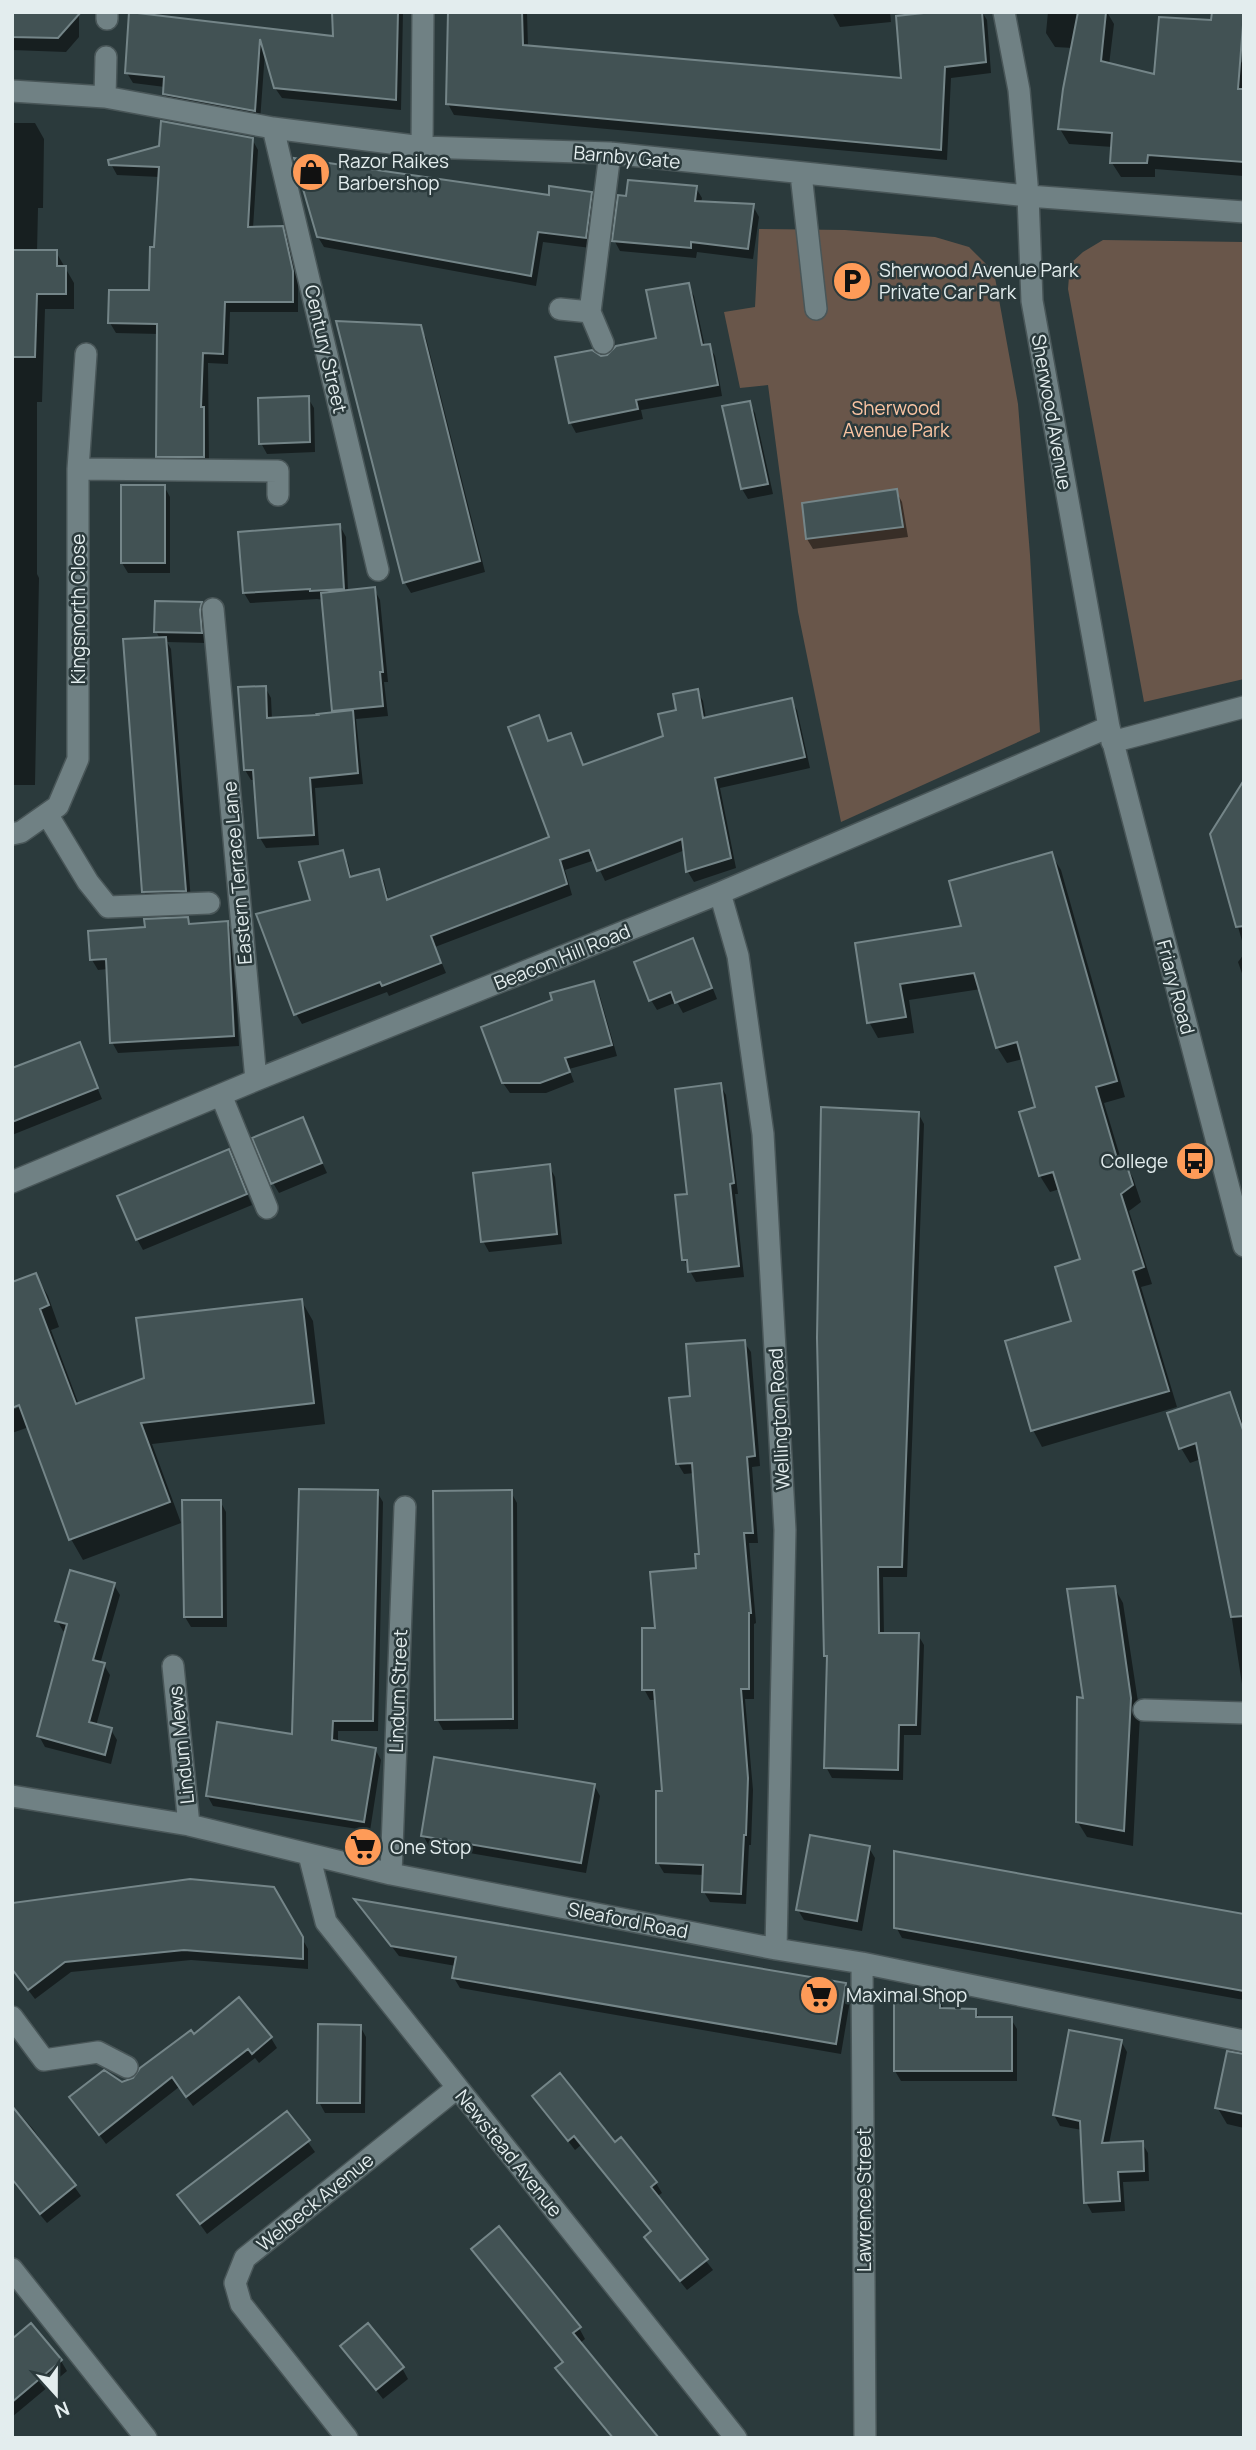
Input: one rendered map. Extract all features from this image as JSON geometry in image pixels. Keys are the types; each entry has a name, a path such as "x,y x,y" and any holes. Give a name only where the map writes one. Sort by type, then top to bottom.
{"street":[{"path":"422,147 423,12"},
{"name":"Sherwood Avenue","path":"1004,12 1019,90 1028,196 1032,301 1111,734"},
{"path":"105,97 106,57"},
{"name":"Barnby Gate","path":"12,91 105,97 273,128 422,147 610,153 1028,196 1244,212"},
{"name":"Century Street","path":"273,128 378,570"},
{"path":"603,343 590,312 610,153"},
{"path":"801,174 816,309"},
{"path":"560,309 590,312"},
{"name":"Kingsnorth Close","path":"12,834 21,832 58,806 78,759 78,469 86,354"},
{"path":"78,469 278,471 278,495"},
{"name":"Eastern Terrace Lane","path":"213,609 256,1080"},
{"name":"Beacon Hill Road","path":"12,1182 256,1080 1111,734 1244,707"},
{"name":"Friary Road","path":"1111,734 1244,1246"},
{"path":"47,814 88,882 107,907 209,904"},
{"name":"Wellington Road","path":"720,893 737,956 763,1134 784,1503 776,1949"},
{"path":"221,1095 267,1208"},
{"name":"Lindum Street","path":"391,1874 405,1507"},
{"name":"Lindum Mews","path":"173,1666 189,1825"},
{"path":"1144,1710 1244,1713"},
{"name":"Sleaford Road","path":"12,1796 189,1825 391,1874 776,1949 862,1963 1244,2041"},
{"name":"Newstead Avenue","path":"309,1854 326,1923 736,2438"},
{"name":"Lawrence Street","path":"862,1963 865,2438"},
{"path":"12,2017 44,2060 98,2052 127,2067"},
{"name":"Welbeck Avenue","path":"347,2438 241,2304 235,2283 245,2258 457,2088"},
{"path":"12,2269 146,2438"}],"green space":[{"name":"Sherwood Avenue Park","path":"759,229 845,230 935,237 969,247 994,272 1018,404 1040,732 841,822 798,612 768,385 740,388 724,312 755,307"},
{"path":"1103,240 1244,242 1244,679 1144,702 1068,289 1070,264"}],"building":[{"path":"12,12 81,12 58,38 12,37"},
{"path":"129,12 333,36 332,12 398,12 396,100 274,88 260,39 255,111 163,94 164,77 125,73"},
{"path":"448,12 522,12 523,45 901,78 896,16 933,12 982,12 986,62 945,67 941,150 446,104"},
{"path":"1078,12 1106,12 1101,61 1154,74 1159,17 1211,20 1212,12 1244,12 1238,89 1244,89 1244,162 1148,155 1147,163 1110,163 1112,133 1058,129"},
{"path":"161,121 253,138 248,227 283,226 293,271 293,302 225,302 223,354 203,353 201,407 204,407 204,457 156,457 157,324 108,323 109,290 149,290 150,247 154,247 159,167 109,165 108,160 159,146"},
{"path":"294,158 549,195 549,186 592,192 586,238 538,232 531,276 317,237"},
{"path":"628,180 697,186 695,201 754,204 748,249 691,242 691,248 612,241 618,195 626,196"},
{"path":"12,250 57,250 57,266 66,266 66,294 37,294 35,357 12,357"},
{"path":"689,283 702,345 710,344 718,385 636,400 638,409 569,423 555,357 592,350 601,356 607,355 616,346 656,338 646,290"},
{"path":"336,321 421,325 480,561 403,583"},
{"path":"309,396 310,442 259,444 258,398"},
{"path":"750,401 768,484 741,489 722,406"},
{"path":"121,485 165,485 165,563 121,563"},
{"path":"897,489 903,527 806,539 802,503"},
{"path":"340,524 344,589 243,593 238,532"},
{"path":"375,587 383,672 380,672 383,706 332,711 321,593"},
{"path":"155,601 202,602 202,633 154,632"},
{"path":"166,637 186,891 142,892 123,639"},
{"path":"266,686 267,718 353,710 358,773 310,778 314,835 258,838 253,770 244,770 238,687"},
{"path":"698,689 703,718 792,698 805,757 715,778 731,858 686,872 682,839 597,871 589,850 560,860 567,884 431,936 441,963 382,986 380,982 294,1015 256,914 310,900 299,862 343,850 350,877 379,869 387,900 549,837 508,727 539,715 548,741 571,733 583,765 663,736 658,714 676,710 673,694"},
{"path":"1244,780 1244,926 1236,927 1210,834"},
{"path":"1052,852 1117,1081 1096,1087 1118,1162 1125,1160 1133,1185 1121,1194 1144,1267 1133,1271 1169,1391 1031,1431 1005,1341 1071,1321 1055,1267 1080,1259 1053,1172 1039,1176 1019,1112 1035,1107 1017,1042 996,1048 974,973 900,984 906,1017 867,1023 855,943 961,926 949,881"},
{"path":"188,917 189,924 228,921 234,1036 110,1043 106,959 90,960 88,931 145,927 144,919"},
{"path":"693,938 712,988 675,1003 671,992 649,1001 634,962"},
{"path":"594,981 612,1045 565,1058 570,1072 540,1083 502,1083 481,1027 552,1000 550,993"},
{"path":"80,1042 98,1088 12,1122 12,1068"},
{"path":"721,1083 734,1183 730,1184 739,1266 688,1272 687,1260 682,1260 675,1195 687,1194 675,1089"},
{"path":"821,1107 919,1112 902,1567 878,1567 879,1633 919,1633 916,1725 899,1725 898,1770 824,1768 827,1656 824,1656 817,1338"},
{"path":"303,1117 322,1163 271,1184 252,1138"},
{"path":"229,1149 247,1194 136,1240 117,1196"},
{"path":"550,1164 557,1234 481,1242 473,1173"},
{"path":"36,1273 49,1305 40,1309 76,1404 144,1378 136,1318 302,1299 314,1403 141,1423 170,1502 69,1540 19,1405 12,1408 12,1282"},
{"path":"745,1340 755,1456 747,1457 753,1533 744,1533 751,1613 749,1689 741,1689 748,1778 741,1894 702,1892 703,1865 656,1863 656,1791 662,1791 654,1690 642,1690 642,1628 655,1628 650,1572 696,1568 695,1554 699,1554 692,1463 676,1464 669,1398 690,1396 686,1344"},
{"path":"1230,1392 1244,1433 1244,1616 1231,1617 1196,1443 1179,1449 1167,1413"},
{"path":"299,1489 378,1490 373,1721 333,1721 332,1740 376,1748 364,1822 206,1796 217,1722 292,1734"},
{"path":"512,1490 513,1719 435,1720 433,1491"},
{"path":"182,1500 221,1500 222,1617 184,1617"},
{"path":"70,1570 115,1583 93,1660 105,1663 89,1722 112,1728 105,1755 37,1736 67,1624 55,1621"},
{"path":"1115,1586 1131,1698 1124,1831 1076,1822 1077,1697 1083,1698 1067,1589"},
{"path":"434,1757 595,1784 581,1863 421,1836"},
{"path":"810,1835 870,1846 857,1921 796,1910"},
{"path":"894,1851 1244,1914 1244,1991 894,1928"},
{"path":"190,1879 274,1887 303,1937 303,1959 184,1950 65,1962 28,1990 12,1969 12,1903"},
{"path":"354,1899 846,1983 836,2044 452,1978 456,1957 391,1946"},
{"path":"239,1997 272,2037 252,2054 248,2049 186,2097 172,2077 99,2135 69,2097 104,2070 122,2082 133,2078 140,2068 191,2030 194,2034"},
{"path":"894,1999 940,1999 940,2008 976,2009 976,2017 1012,2017 1012,2071 894,2071"},
{"path":"318,2024 361,2025 360,2103 317,2103"},
{"path":"1069,2030 1122,2040 1102,2143 1143,2141 1144,2171 1118,2172 1120,2201 1084,2203 1080,2121 1053,2115"},
{"path":"1227,2051 1244,2054 1244,2114 1215,2108"},
{"path":"560,2073 615,2142 621,2137 657,2182 651,2187 708,2259 680,2281 644,2237 651,2231 574,2136 568,2141 532,2096"},
{"path":"12,2106 76,2185 40,2214 12,2179"},
{"path":"287,2111 310,2140 200,2224 177,2195"},
{"path":"499,2226 581,2327 573,2333 659,2438 613,2438 555,2368 563,2362 471,2249"},
{"path":"31,2323 62,2360 12,2402 12,2339"},
{"path":"368,2323 404,2367 376,2390 340,2346"}],"place":[{"name":"Razor Raikes Barbershop","path":"311,172"},
{"name":"Sherwood Avenue Park Private Car Park","path":"852,281"},
{"name":"College","path":"1195,1161"},
{"name":"One Stop","path":"363,1847"},
{"name":"Maximal Shop","path":"819,1995"}]}
